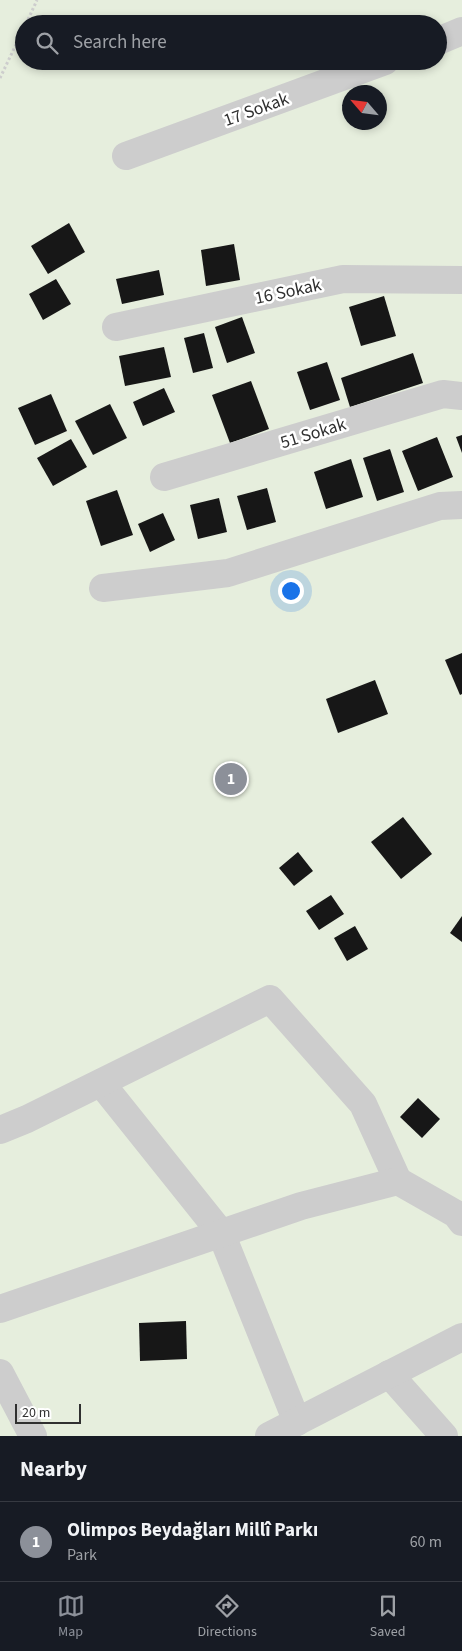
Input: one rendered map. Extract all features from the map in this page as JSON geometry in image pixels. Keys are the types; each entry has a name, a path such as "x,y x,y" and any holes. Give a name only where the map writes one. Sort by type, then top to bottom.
{"street":[{"path":"447,38 462,31"},
{"name":"17 Sokak","path":"126,156 360,70"},
{"name":"16 Sokak","path":"116,327 343,279 462,280"},
{"name":"51 Sokak","path":"164,478 443,394 462,396"},
{"path":"103,588 228,573 440,506 462,505"},
{"path":"0,1130 27,1119 270,999 363,1104 398,1180 456,1214 462,1222"},
{"path":"101,1083 221,1233 297,1422"},
{"path":"0,1309 301,1206 398,1180"},
{"path":"270,1436 462,1338"},
{"path":"0,1373 32,1436"},
{"path":"389,1374 444,1436"}],"path":[{"path":"30,15 37,0"},
{"path":"0,78 15,47"}],"green space":[{"path":"0,0 462,0 462,1436 0,1436"}],"building":[{"path":"69,223 85,252 48,274 31,246"},
{"path":"234,244 240,280 206,286 201,250"},
{"path":"159,270 164,295 122,304 116,279"},
{"path":"56,279 71,304 43,320 29,294"},
{"path":"384,296 396,336 361,346 349,307"},
{"path":"242,317 255,353 227,363 215,327"},
{"path":"204,333 213,368 193,373 184,338"},
{"path":"164,347 171,377 125,386 119,356"},
{"path":"413,353 423,383 350,407 341,378"},
{"path":"327,362 340,400 310,410 297,372"},
{"path":"251,381 269,429 230,443 212,395"},
{"path":"164,388 175,412 143,426 133,402"},
{"path":"51,394 67,431 35,445 18,408"},
{"path":"110,404 127,438 93,455 75,421"},
{"path":"462,435 462,453 456,437"},
{"path":"437,437 453,477 418,491 402,451"},
{"path":"71,439 87,467 53,486 37,458"},
{"path":"390,449 404,492 377,501 363,458"},
{"path":"351,459 363,497 326,509 314,472"},
{"path":"267,488 276,522 247,530 237,496"},
{"path":"117,490 133,535 101,546 86,501"},
{"path":"219,498 227,532 198,539 190,505"},
{"path":"163,513 175,540 150,552 138,524"},
{"path":"462,653 462,694 460,695 445,660"},
{"path":"375,680 388,714 338,733 326,699"},
{"path":"403,817 432,854 401,879 371,842"},
{"path":"298,852 313,871 294,886 279,868"},
{"path":"331,895 344,914 319,930 306,911"},
{"path":"462,916 462,942 450,933"},
{"path":"355,926 368,949 347,961 334,938"},
{"path":"418,1098 440,1119 422,1138 400,1117"},
{"path":"186,1321 187,1359 140,1361 139,1323"}],"place":[{"name":"Olimpos Beydağları Millî Parkı","path":"231,779"}]}
